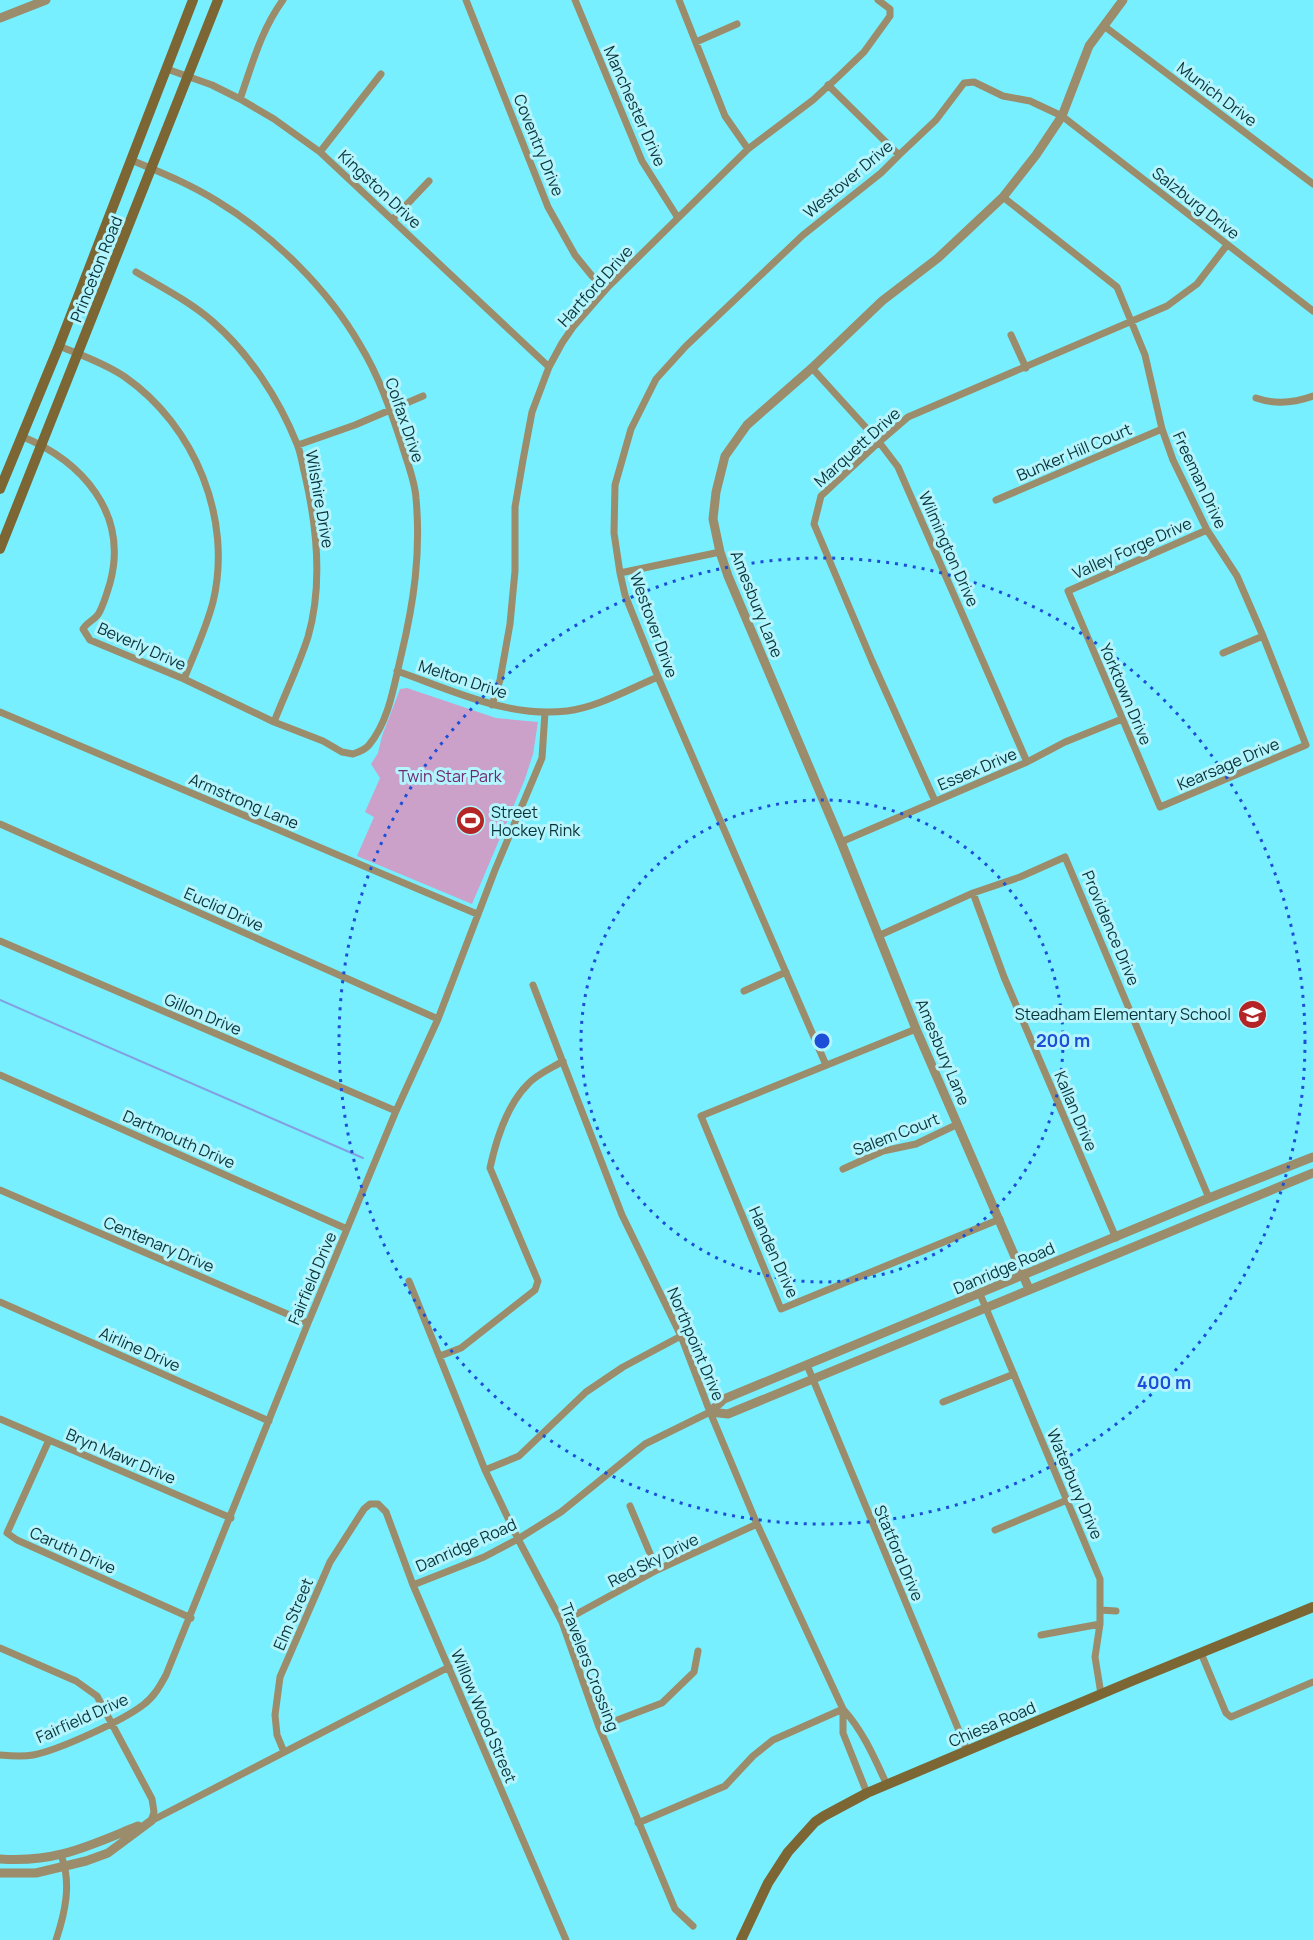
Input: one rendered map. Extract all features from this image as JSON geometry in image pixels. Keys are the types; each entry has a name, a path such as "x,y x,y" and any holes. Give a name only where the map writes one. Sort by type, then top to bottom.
{"main road":[{"name":"Princeton Road","path":"0,489 59,346 193,0"},
{"name":"Princeton Road","path":"0,549 4,526 78,354 218,0"},
{"name":"Chiesa Road","path":"741,1940 764,1890 788,1852 815,1822 824,1816 867,1793 967,1750 1313,1607"}],"street":[{"path":"0,18 46,0"},
{"path":"240,99 261,39 283,0"},
{"name":"Coventry Drive","path":"466,0 548,207 575,255 592,276 608,287"},
{"name":"Manchester Drive","path":"575,0 642,161 678,218"},
{"path":"679,0 725,117 748,149"},
{"name":"Hartford Drive","path":"492,705 500,680 510,624 515,507 532,412 549,367 562,343 608,287 748,149 813,100 864,52 890,16 890,9 878,0"},
{"name":"Amesbury Lane","path":"1029,1288 916,1029 841,842 728,576 713,519 716,492 725,456 747,425 882,302 938,258 1003,197 1036,155 1062,116 1089,46 1123,0"},
{"path":"696,42 737,24"},
{"name":"Munich Drive","path":"1104,26 1313,184"},
{"name":"Kingston Drive","path":"167,69 212,85 240,99 274,118 320,152 549,367"},
{"path":"320,152 381,75"},
{"name":"Westover Drive","path":"826,1065 658,677 625,595 614,533 615,485 631,429 656,379 686,346 803,235 881,173 936,120 964,83 974,82 1003,96 1030,101 1062,116"},
{"path":"828,86 899,155"},
{"name":"Salzburg Drive","path":"1062,116 1313,311"},
{"name":"Colfax Drive","path":"131,160 182,182 218,201 279,248 307,275 346,322 361,345 391,410 416,495 418,545 415,593 388,706 368,746 353,754"},
{"path":"393,219 429,182"},
{"name":"Freeman Drive","path":"1003,197 1117,287 1145,355 1162,429 1173,460 1207,530 1237,576 1306,745"},
{"name":"Marquett Drive","path":"935,801 814,524 821,496 908,417 1167,306 1197,284 1227,245"},
{"name":"Wilshire Drive","path":"136,272 177,296 211,320 232,340 266,385 298,445 314,523 317,552 315,594 308,637 274,722"},
{"path":"1011,335 1026,368"},
{"path":"59,346 124,376 159,408 195,458 208,490 215,525 218,560 216,580 207,621 184,679"},
{"name":"Wilmington Drive","path":"812,368 879,442 898,467 1027,762"},
{"path":"298,445 423,396"},
{"path":"1256,398 1270,403 1286,403 1313,396"},
{"name":"Bunker Hill Court","path":"996,500 1162,429"},
{"name":"Beverly Drive","path":"21,436 40,444 77,470 89,482 108,517 113,534 115,556 99,613 83,629 90,640 184,679 274,722 323,741 342,752 353,754"},
{"name":"Valley Forge Drive","path":"1068,591 1207,530"},
{"path":"620,573 720,552"},
{"name":"Yorktown Drive","path":"1068,591 1160,807"},
{"path":"1223,653 1263,636"},
{"name":"Melton Drive","path":"397,671 492,705 545,712 568,711 595,704 658,677"},
{"name":"Armstrong Lane","path":"0,712 477,915"},
{"name":"Fairfield Drive","path":"0,1755 32,1755 55,1749 111,1723 143,1705 166,1676 308,1323 396,1111 438,1019 477,915 542,758 545,712"},
{"name":"Essex Drive","path":"841,842 1027,762 1065,742 1122,718"},
{"name":"Kearsage Drive","path":"1160,807 1306,745"},
{"name":"Euclid Drive","path":"0,824 438,1019"},
{"name":"Providence Drive","path":"878,936 973,893 1020,877 1065,857 1209,1198"},
{"name":"Kallan Drive","path":"973,893 1004,977 1116,1238"},
{"name":"Gillon Drive","path":"0,941 396,1111"},
{"path":"744,991 786,972"},
{"name":"Northpoint Drive","path":"534,985 622,1215 681,1336 757,1524 843,1709 866,1739 887,1785"},
{"path":"826,1065 916,1029"},
{"path":"440,1356 461,1348 535,1290 538,1281 490,1168 493,1151 513,1102 529,1082 563,1061"},
{"name":"Handen Drive","path":"826,1065 701,1116 781,1309 1000,1219"},
{"name":"Dartmouth Drive","path":"0,1075 347,1229"},
{"name":"Salem Court","path":"843,1169 883,1152 916,1144 958,1124"},
{"name":"Danridge Road","path":"413,1585 484,1557 518,1539 561,1512 645,1444 710,1412 724,1399 1313,1157"},
{"name":"Danridge Road","path":"710,1412 728,1414 1029,1288 1313,1173"},
{"name":"Centenary Drive","path":"0,1190 308,1323"},
{"name":"Travelers Crossing","path":"409,1281 485,1470 562,1622 598,1727 675,1908 693,1926"},
{"name":"Waterbury Drive","path":"980,1294 1100,1579 1100,1624 1095,1657 1101,1694"},
{"name":"Airline Drive","path":"0,1302 269,1421"},
{"path":"485,1470 519,1456 586,1392 623,1367 681,1336"},
{"name":"Statford Drive","path":"807,1365 967,1750"},
{"path":"943,1402 1014,1374"},
{"name":"Bryn Mawr Drive","path":"0,1419 231,1518"},
{"name":"Caruth Drive","path":"49,1440 7,1533 17,1540 191,1618"},
{"path":"994,1530 1067,1500"},
{"name":"Elm Street","path":"284,1752 277,1735 275,1715 280,1677 330,1562 364,1509 370,1504 378,1504"},
{"name":"Willow Wood Street","path":"378,1504 386,1512 413,1585 566,1940"},
{"path":"630,1506 657,1570"},
{"name":"Red Sky Drive","path":"562,1622 657,1570 757,1524"},
{"path":"1100,1610 1116,1611"},
{"path":"1041,1635 1100,1624"},
{"path":"0,1648 86,1687 97,1696 152,1799 154,1812 151,1821 108,1853 65,1867 36,1873 0,1873"},
{"path":"598,1727 662,1703 694,1672 698,1651"},
{"path":"1201,1653 1226,1713 1231,1717 1313,1682"},
{"path":"0,1859 29,1860 61,1855 151,1821 449,1667"},
{"path":"638,1823 725,1786 753,1756 773,1740 843,1709"},
{"name":"Northpoint Drive","path":"843,1709 843,1733 867,1793"},
{"path":"57,1940 65,1914 65,1867 61,1855"}],"green space":[{"name":"Twin Star Park","path":"407,688 496,718 538,722 533,754 525,779 472,904 357,856 374,817 365,812 380,778 371,764 378,753 400,689"}],"waterway":[{"path":"0,1000 363,1158"}],"place":[{"name":"Street Hockey Rink","path":"470,821"},
{"name":"Steadham Elementary School","path":"1252,1014"}]}
